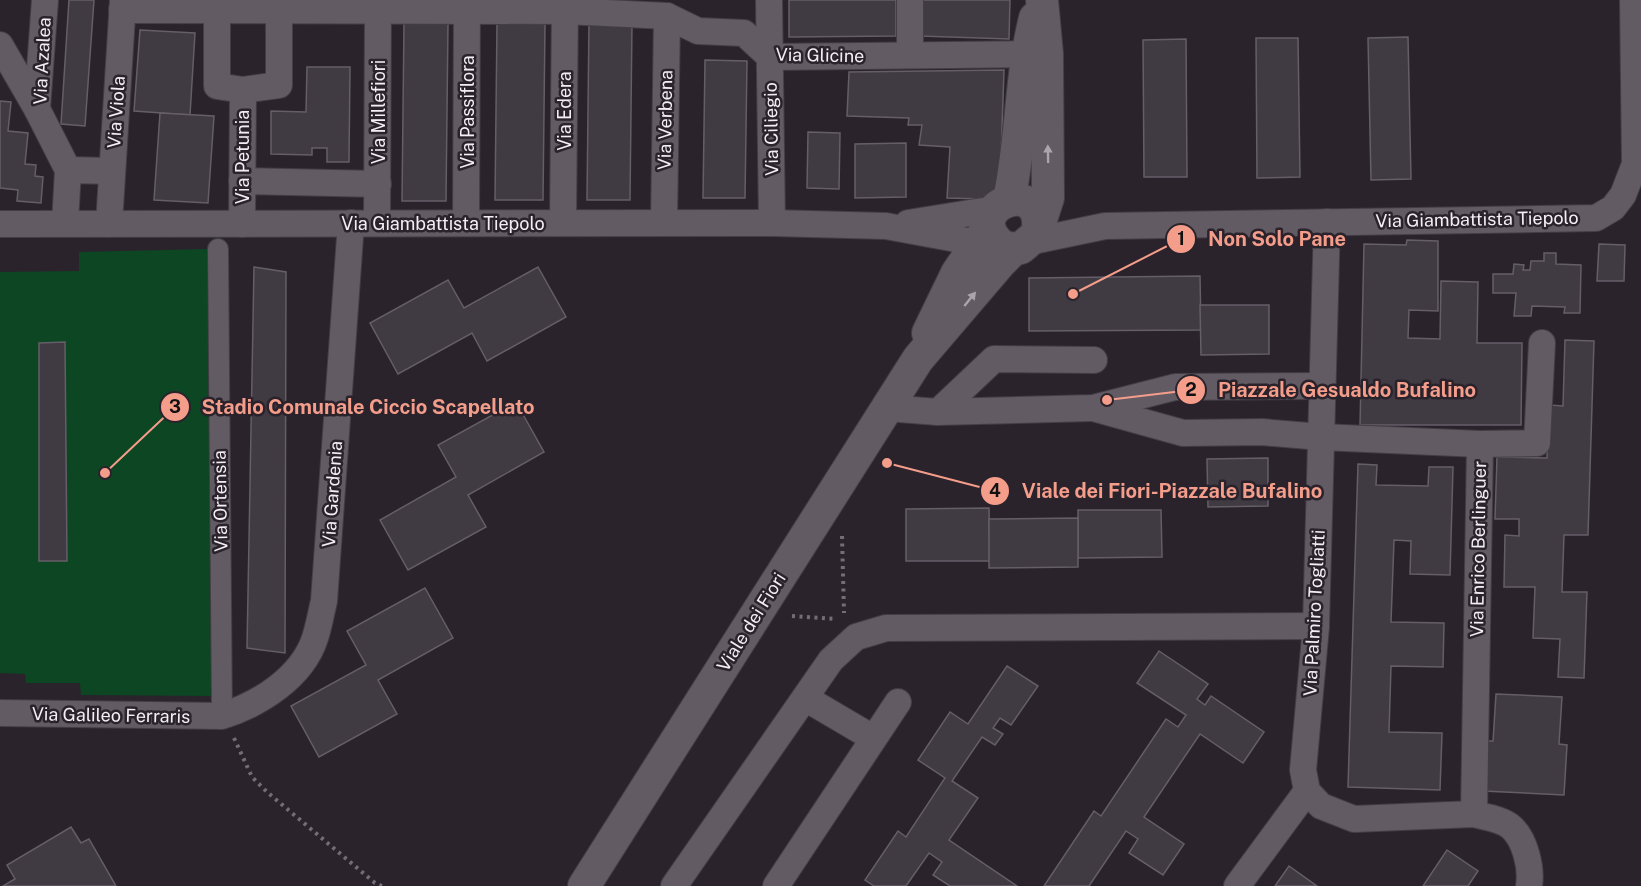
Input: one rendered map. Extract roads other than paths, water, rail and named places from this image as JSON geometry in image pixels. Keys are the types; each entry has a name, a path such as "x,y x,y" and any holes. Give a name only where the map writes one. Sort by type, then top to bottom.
{"street":[{"name":"Via Azalea","path":"45,0 37,109 68,170"},
{"name":"Via Ciliegio","path":"769,0 772,223"},
{"path":"910,0 910,55"},
{"path":"918,359 1000,263 1013,226 1014,178 1037,54 1041,0"},
{"name":"Via Giambattista Tiepolo","path":"0,224 772,223 886,226 942,237 1013,226 1596,218 1613,208 1623,195 1635,164 1633,0"},
{"name":"Via Glicine","path":"123,5 217,10 279,10 378,5 565,5 667,16 698,31 744,33 770,57 1037,54"},
{"name":"Via Viola","path":"109,224 123,5"},
{"name":"Via Millefiori","path":"377,223 378,5"},
{"name":"Via Passiflora","path":"466,223 467,5"},
{"name":"Via Edera","path":"563,223 565,5"},
{"path":"217,10 217,86 243,90 279,85 279,10"},
{"name":"Via Verbena","path":"664,223 667,16"},
{"path":"0,45 37,109"},
{"name":"Via Petunia","path":"242,224 243,90"},
{"path":"65,224 68,170 112,171"},
{"path":"242,181 378,184"},
{"name":"Via Palmiro Togliatti","path":"1307,791 1303,770 1316,626 1328,222"},
{"name":"Via Gardenia","path":"222,716 250,707 273,691 299,667 315,640 324,601 351,223"},
{"path":"886,226 1013,226"},
{"path":"918,359 938,308 957,273 1013,226"},
{"path":"942,237 956,250 957,273"},
{"name":"Via Ortensia","path":"218,249 222,716"},
{"path":"1480,444 1537,443 1542,343"},
{"name":"Viale dei Fiori","path":"584,886 918,359"},
{"path":"938,412 994,359 1094,360"},
{"path":"886,408 938,412 1093,408 1175,387 1322,386"},
{"name":"Via Enrico Berlinguer","path":"1093,408 1183,433 1262,432 1322,438 1480,444 1474,814"},
{"path":"679,884 831,660 856,637 886,628 1316,626"},
{"path":"805,698 873,738"},
{"path":"776,886 898,702"},
{"name":"Via Galileo Ferraris","path":"0,713 222,716"},
{"path":"1237,886 1307,791 1321,806 1354,819 1474,814 1510,826 1521,840 1528,868 1528,886"}],"place":[{"name":"Non Solo Pane","path":"1073,294"},
{"name":"Piazzale Gesualdo Bufalino","path":"1107,400"},
{"name":"Viale dei Fiori-Piazzale Bufalino","path":"887,463"},
{"name":"Stadio Comunale Ciccio Scapellato","path":"105,473"}]}
